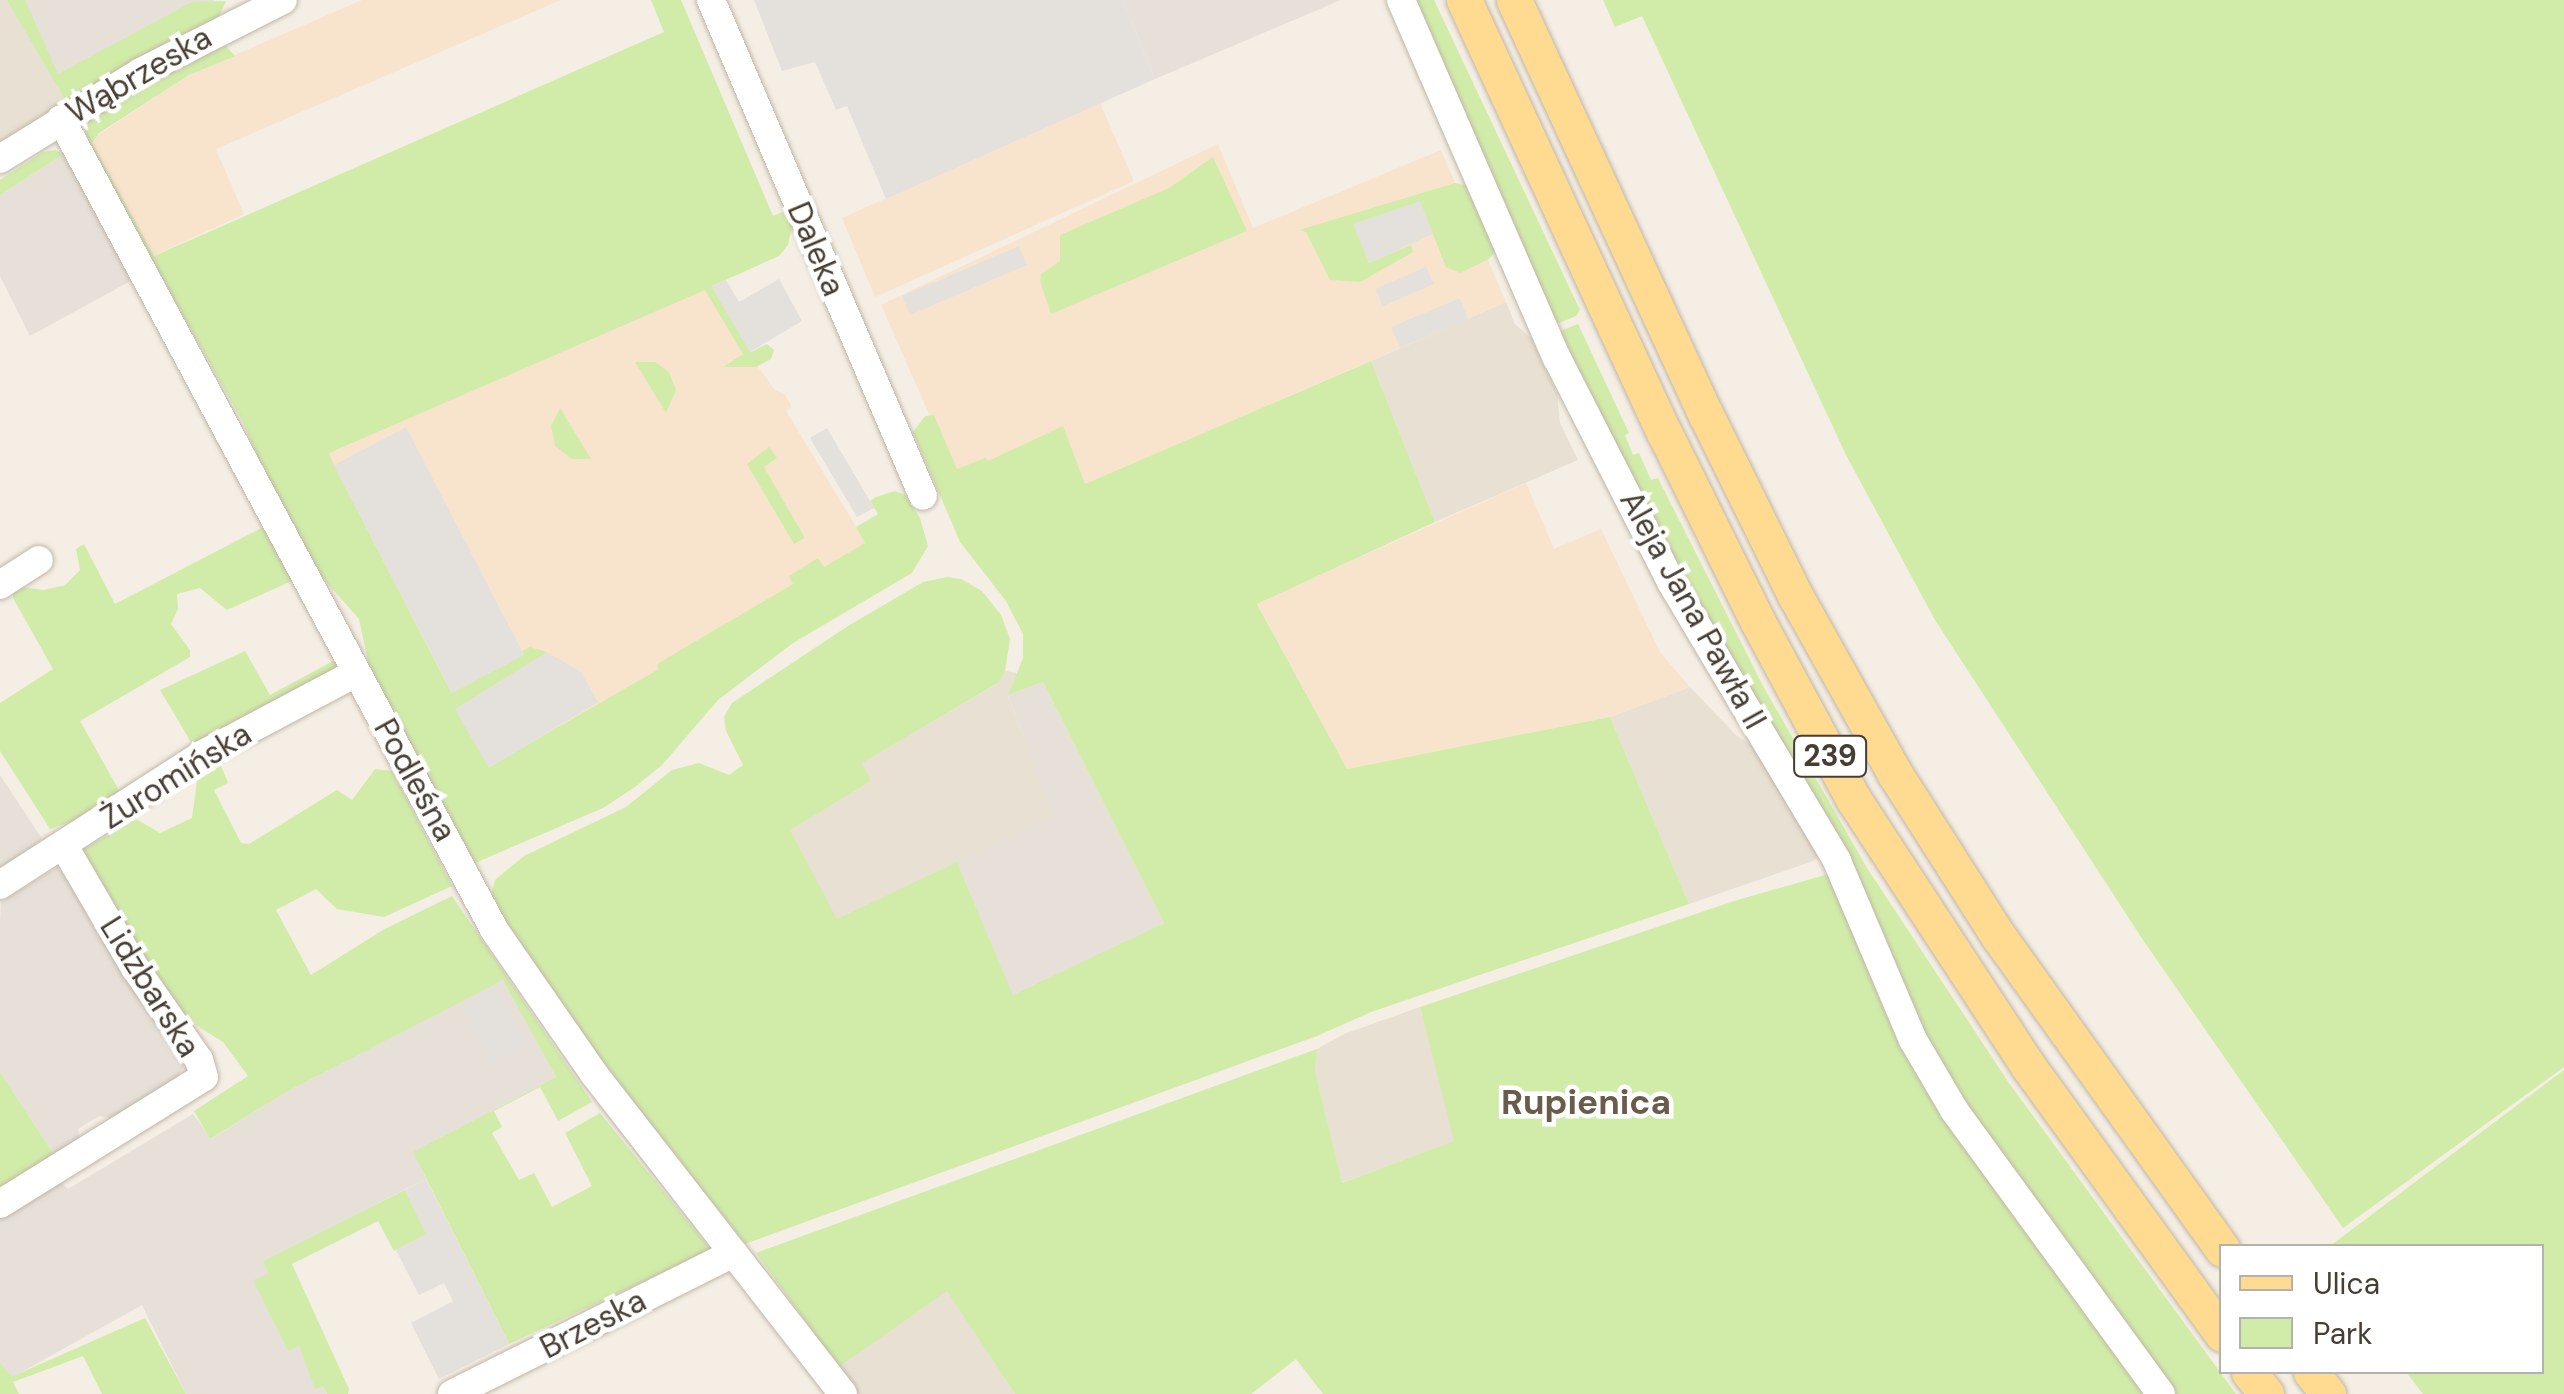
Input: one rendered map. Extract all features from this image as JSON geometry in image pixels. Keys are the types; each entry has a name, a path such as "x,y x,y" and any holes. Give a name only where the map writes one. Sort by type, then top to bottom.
{"main road":[{"name":"Aleja Jana Pawła II","path":"1464,0 1664,432 1758,622 1854,800 2028,1066 2219,1330"},
{"name":"239","path":"1514,0 1706,415 1795,595 1894,774 1999,937 2219,1245"},
{"path":"2251,1374 2266,1394"},
{"path":"2313,1374 2328,1394"}],"street":[{"name":"Wąbrzeska","path":"0,160 61,119 207,36 283,0"},
{"name":"Daleka","path":"712,0 923,496"},
{"name":"Aleja Jana Pawła II","path":"1401,0 1558,358 1694,624 1837,862 1913,1040 1954,1110 2161,1394"},
{"name":"Podleśna","path":"61,119 356,673 524,974 594,1074 843,1394"},
{"path":"0,585 39,560"},
{"name":"Żuromińska","path":"0,884 203,754 356,673"},
{"name":"Lidzbarska","path":"0,1204 204,1076 200,1060 135,968 64,846"},
{"name":"Brzeska","path":"452,1394 734,1253"}],"shaded area":[{"path":"0,0 7,0 74,112 0,159"},
{"path":"7,0 214,0 61,95"},
{"path":"362,0 561,0 216,149 244,214 153,256 92,144 95,137 189,75"},
{"path":"754,0 1123,0 1155,79 886,199 847,106 836,110 815,62 782,71"},
{"path":"1123,0 1341,0 1155,79"},
{"path":"1100,103 1134,181 875,297 842,218"},
{"path":"1218,144 1253,228 1441,150 1506,302 980,530 881,305"},
{"path":"64,154 136,278 30,336 0,276 0,195"},
{"path":"1420,201 1433,234 1369,263 1353,224"},
{"path":"1019,246 1027,265 910,315 902,296"},
{"path":"1426,267 1434,284 1383,306 1375,289"},
{"path":"705,278 758,367 774,389 785,395 792,407 786,411 866,543 493,801 293,459"},
{"path":"779,279 802,321 750,352 711,286 726,280 739,302"},
{"path":"1460,298 1468,319 1400,348 1391,327"},
{"path":"1506,302 1515,324 1531,338 1557,393 1560,423 1578,460 1435,522 1371,361"},
{"path":"406,427 524,655 452,693 334,465"},
{"path":"827,428 874,508 857,517 810,438"},
{"path":"1526,483 1554,549 1601,529 1660,652 1690,687 1610,717 1347,769 1257,603"},
{"path":"547,652 581,672 598,702 489,768 455,709"},
{"path":"1005,671 1017,673 1008,696 1054,816 837,920 789,830 871,781 861,763 997,684"},
{"path":"1043,682 1164,923 1013,996 957,862 1053,816 1008,695"},
{"path":"1690,687 1737,736 1760,750 1821,854 1813,861 1689,904 1610,717"},
{"path":"0,775 42,839 0,870"},
{"path":"58,867 107,938 184,1066 177,1078 111,1118 99,1116 78,1129 80,1140 55,1156 0,1072 0,921 1,902"},
{"path":"503,979 556,1077 414,1152 426,1179 264,1261 327,1394 186,1394 142,1305 11,1378 0,1362 0,1215 57,1178 68,1189 193,1114 211,1139 290,1090"},
{"path":"496,987 526,1044 491,1062 461,1005"},
{"path":"1420,1007 1455,1141 1341,1183 1315,1071 1317,1049 1344,1034"},
{"path":"426,1179 509,1344 439,1379 411,1323 453,1301 444,1283 419,1295 396,1250 426,1234 405,1190"},
{"path":"947,1290 1015,1394 857,1394 839,1367"}],"green space":[{"path":"7,0 25,0 58,74 192,2 226,1 219,17 67,103"},
{"path":"651,0 681,0 773,216 785,211 792,226 788,245 779,256 712,286 751,352 767,344 774,350 771,359 756,367 723,367 743,354 705,290 329,453 334,465 451,692 524,654 522,651 530,647 547,652 489,767 659,669 657,664 793,584 789,576 818,558 824,567 865,543 856,527 878,514 870,501 876,497 895,491 905,495 920,518 928,546 912,573 793,643 718,700 662,765 635,787 603,808 475,863 371,675 359,619 314,568 275,498 243,422 88,146 85,130 91,117 159,74 225,45 235,56 189,75 99,133 92,143 154,256 664,32"},
{"path":"1409,0 1434,0 1580,310 1576,316 1554,325"},
{"path":"1603,0 2564,0 2564,1067 2343,1228 2143,940 1935,620 1846,455 1642,16 1615,27"},
{"path":"55,150 64,154 0,195 0,180 43,152"},
{"path":"1213,157 1247,231 1051,314 1040,281 1041,274 1060,261 1060,235 1169,188"},
{"path":"1455,183 1470,186 1497,249 1489,259 1460,273 1446,267 1420,202 1369,263 1411,245 1413,252 1360,282 1330,280 1306,232 1299,230"},
{"path":"1578,324 1629,433 1625,435 1633,455 1639,453 1651,480 1658,478 1763,686 1867,868 2009,1083 2236,1394 2172,1394 1957,1100 1563,348 1560,331"},
{"path":"1371,361 1435,522 1257,604 1347,769 1610,717 1689,904 1371,1012 1317,1036 745,1244 534,974 491,895 495,880 524,856 626,807 672,770 699,763 729,775 743,765 726,731 724,717 732,703 923,582 948,577 961,579 982,591 1001,615 1010,639 1005,671 998,683 862,763 871,781 790,830 837,919 957,862 1013,995 1164,923 1043,682 1008,695 1023,658 1023,634 1006,601 960,542 913,432 925,416 934,415 957,469 985,458 988,461 1063,426 1085,484"},
{"path":"635,362 655,362 669,372 676,390 666,413"},
{"path":"560,408 591,459 572,459 555,446 551,426"},
{"path":"769,447 777,458 764,467 805,538 794,544 747,464"},
{"path":"265,526 294,580 227,610 200,588 177,594 178,609 171,624 190,650 190,657 80,721 120,792 83,817 50,829 0,751 0,703 53,669 13,598 13,586 44,590 65,585 80,570 76,549 84,544 115,604"},
{"path":"245,651 270,695 335,660 339,669 195,749 160,690"},
{"path":"237,746 240,751 220,763 228,783 214,790 241,843 249,844 337,790 352,800 375,769 392,771 452,886 384,917 337,909 316,889 276,910 311,975 383,930 452,896 592,1102 558,1121 540,1087 494,1111 502,1127 492,1133 519,1180 534,1173 552,1207 592,1186 565,1133 600,1113 711,1250 509,1344 413,1152 556,1077 503,980 290,1090 210,1139 194,1111 248,1076 223,1042 181,1016 77,853 136,819 160,833 192,818 198,774"},
{"path":"1825,875 1831,877 1896,1025 2153,1394 1323,1394 1296,1359 1251,1394 1015,1394 947,1291 839,1367 756,1253 1317,1049 1315,1071 1342,1183 1454,1141 1420,1007 1734,901"},
{"path":"2564,1070 2564,1394 2423,1394 2408,1374 2544,1374 2544,1244 2333,1244"},
{"path":"0,1072 55,1156 0,1191"},
{"path":"405,1190 427,1234 394,1251 378,1221 292,1264 349,1389 348,1394 327,1394 323,1386 315,1389 299,1346 288,1351 253,1280 269,1274 263,1261"},
{"path":"145,1318 186,1394 102,1394 83,1356 13,1382 19,1394 0,1394 0,1362 11,1377"}],"district":[{"name":"Rupienica","path":"1586,1102"}]}
